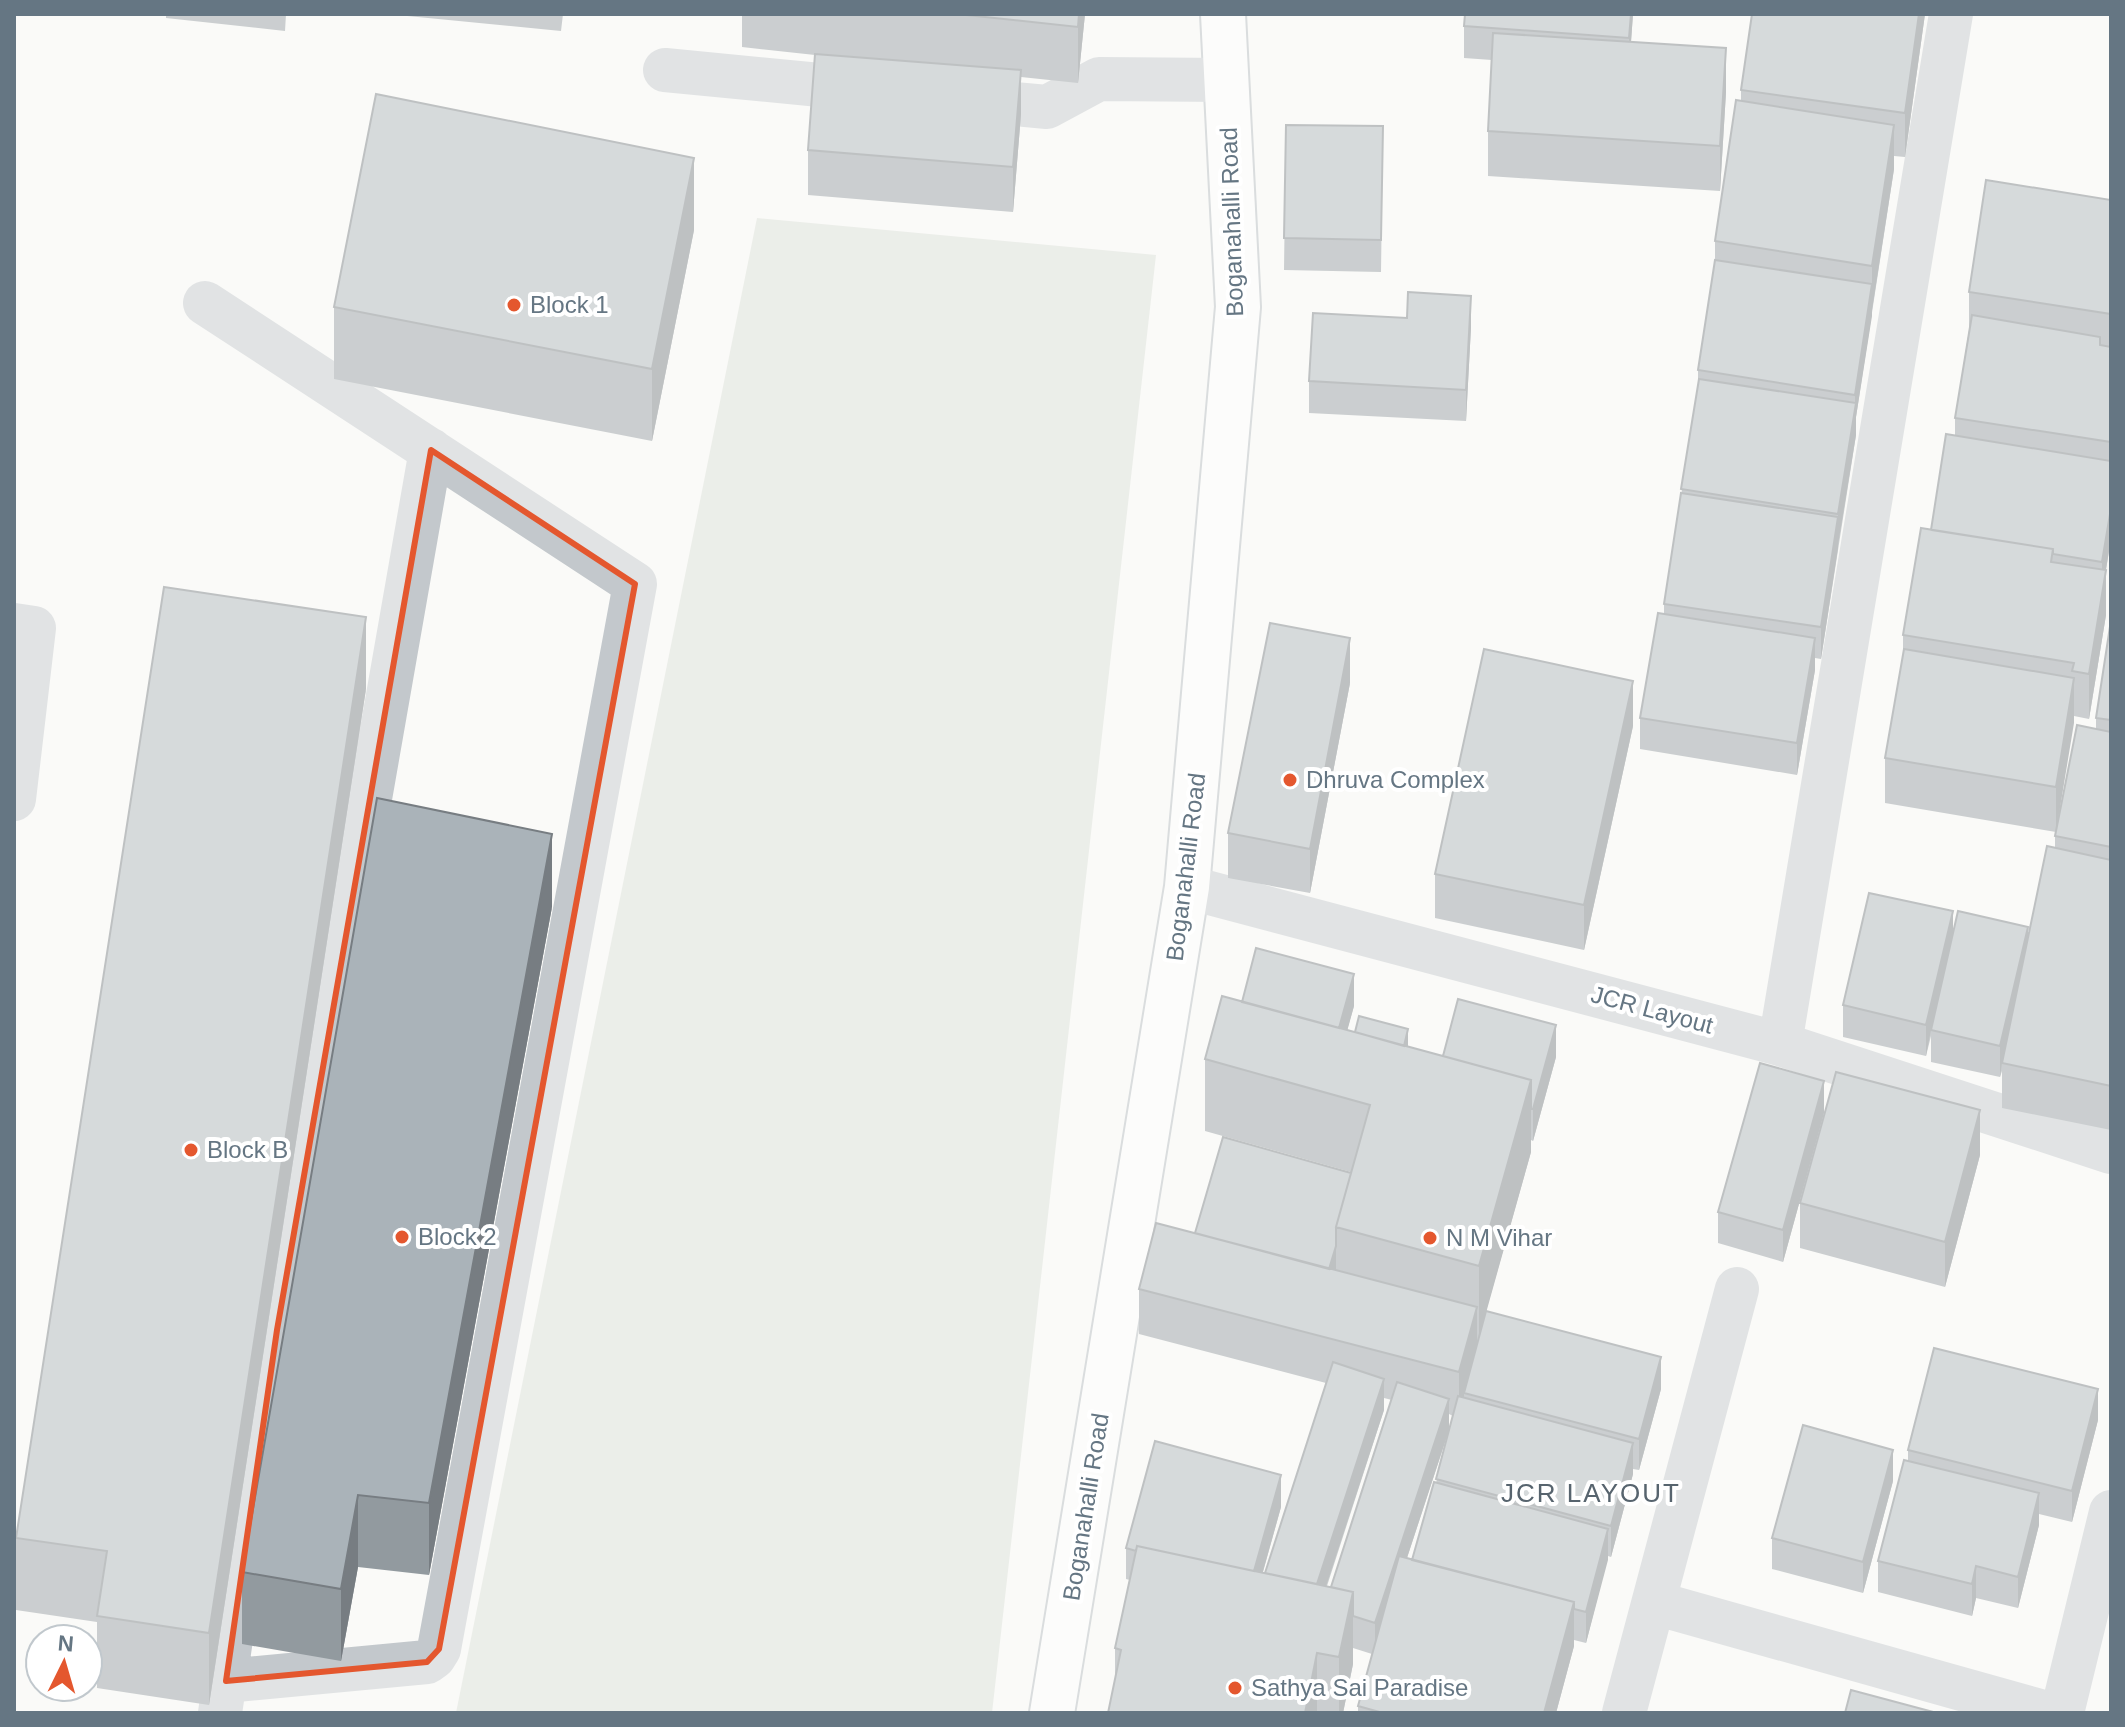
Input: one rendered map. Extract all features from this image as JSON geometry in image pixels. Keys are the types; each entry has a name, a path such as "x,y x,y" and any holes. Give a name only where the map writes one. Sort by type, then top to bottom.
{"street":[{"name":"Boganahalli Road","path":"1052,1713 1187,887 1238,307 1223,14"},
{"path":"1780,1044 1951,14"},
{"path":"665,70 1047,107 1099,79 1226,80"},
{"path":"205,303 431,450 635,584 439,1649 427,1662 223,1697 277,1330 431,450"},
{"path":"14,625 34,628 14,799"},
{"name":"JCR Layout","path":"1187,887 1780,1044 2111,1152"},
{"path":"1624,1713 1737,1289"},
{"path":"2062,1713 2111,1512"},
{"path":"1655,1603 2047,1713"}],"highlighted area":[{"path":"431,450 635,584 439,1649 427,1662 226,1681 277,1330"}],"shaded area":[{"path":"757,218 1156,255 992,1713 456,1713"}],"building":[{"path":"957,14 1079,14 1078,27"},
{"path":"1465,14 1631,14 1629,38 1464,26"},
{"path":"1752,14 1919,14 1905,113 1741,90"},
{"path":"1493,33 1726,48 1720,146 1488,131"},
{"path":"815,54 1021,70 1013,167 808,150"},
{"name":"Block 1","path":"376,94 694,158 652,369 334,307"},
{"path":"1736,100 1894,125 1872,266 1715,241"},
{"path":"1286,125 1383,126 1381,240 1284,238"},
{"path":"1986,180 2111,200 2111,314 1969,292"},
{"path":"1715,260 1872,284 1855,395 1698,370"},
{"path":"1408,292 1471,296 1466,390 1309,381 1313,313 1407,318"},
{"path":"1972,315 2100,337 2100,345 2111,347 2111,442 1955,418"},
{"path":"1699,379 1856,403 1838,514 1681,489"},
{"path":"1946,434 2111,461 2111,508 2102,562 2053,554 2053,549 1931,530"},
{"path":"1681,493 1838,517 1821,627 1664,604"},
{"path":"1921,528 2053,549 2051,562 2106,570 2089,674 2072,671 2074,663 1903,635"},
{"name":"Block B","path":"164,587 366,617 209,1633 97,1616 107,1551 16,1538"},
{"path":"1658,613 1815,638 1797,743 1640,718"},
{"path":"2111,620 2111,720 2096,718"},
{"name":"Dhruva Complex","path":"1270,623 1350,638 1310,849 1228,833"},
{"path":"1484,649 1633,681 1584,905 1435,874"},
{"path":"1904,649 2074,678 2056,787 1885,758"},
{"path":"2077,725 2111,732 2111,847 2055,836"},
{"name":"Block 2","path":"377,798 552,834 429,1503 358,1495 341,1589 242,1572"},
{"path":"2047,846 2111,860 2111,1086 2002,1063"},
{"path":"1869,893 1953,911 1926,1025 1843,1005"},
{"path":"1958,911 2028,927 2000,1046 1931,1030"},
{"path":"1256,948 1354,974 1339,1028 1242,1002"},
{"path":"1222,996 1531,1080 1479,1266 1336,1227 1370,1105 1205,1059"},
{"path":"1458,999 1556,1025 1533,1109 1531,1080 1443,1056"},
{"path":"1359,1016 1408,1029 1404,1046 1355,1032"},
{"path":"1760,1063 1824,1081 1783,1230 1718,1212"},
{"path":"1836,1072 1980,1110 1945,1242 1800,1203"},
{"path":"1223,1137 1351,1173 1336,1227 1336,1246 1329,1269 1195,1233"},
{"path":"1156,1223 1477,1307 1459,1372 1139,1289"},
{"path":"1486,1311 1661,1357 1639,1439 1464,1393"},
{"path":"1934,1348 2098,1389 2072,1491 1908,1450"},
{"path":"1333,1362 1384,1379 1317,1584 1265,1573"},
{"path":"1397,1382 1449,1399 1375,1623 1353,1616 1353,1592 1331,1587"},
{"path":"1458,1396 1633,1443 1611,1526 1436,1479"},
{"path":"1803,1425 1893,1450 1863,1562 1772,1538"},
{"path":"1155,1441 1281,1475 1254,1571 1137,1546 1136,1551 1126,1548"},
{"path":"1904,1460 2039,1493 2018,1577 1976,1566 1972,1584 1878,1561"},
{"path":"1434,1482 1608,1529 1586,1612 1574,1609 1574,1602 1412,1560"},
{"path":"1137,1546 1353,1592 1339,1657 1317,1653 1305,1713 1108,1713 1121,1650 1115,1648"},
{"path":"1399,1556 1574,1602 1544,1713 1383,1713 1358,1706"},
{"path":"1851,1690 1937,1713 1845,1713"}],"place":[{"name":"Block 1","path":"514,305"},
{"name":"Dhruva Complex","path":"1290,780"},
{"name":"Block B","path":"191,1150"},
{"name":"Block 2","path":"402,1237"},
{"name":"N M Vihar","path":"1430,1238"},
{"name":"Sathya Sai Paradise","path":"1235,1688"}],"district":[{"name":"JCR LAYOUT","path":"1591,1493"}]}
